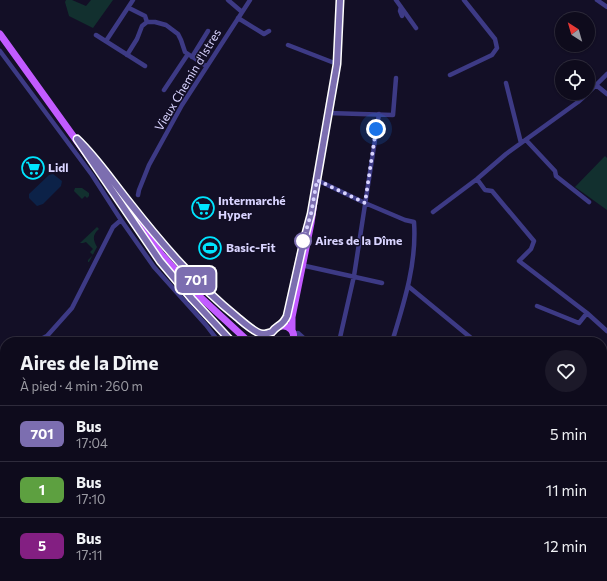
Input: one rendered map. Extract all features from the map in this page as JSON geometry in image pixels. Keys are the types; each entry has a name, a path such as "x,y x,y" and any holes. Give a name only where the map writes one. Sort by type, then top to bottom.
{"main road":[{"path":"293,337 292,318 297,282 311,223 311,214 337,64 340,0"},
{"path":"0,34 77,139 160,261 227,337"},
{"path":"77,139 91,152 163,244 212,296 257,332 263,334 272,332 274,329 281,326 285,326 293,332"},
{"path":"112,190 157,249 182,278 217,314 243,337"},
{"path":"281,326 287,316 297,282"},
{"path":"272,332 272,337"}],"street":[{"path":"106,42 133,0"},
{"path":"228,0 242,12"},
{"name":"Vieux Chemin d'Istres","path":"138,195 149,165 182,105 250,0"},
{"path":"396,0 416,28"},
{"path":"450,75 492,55 497,48 495,39 464,0"},
{"path":"597,0 607,7"},
{"path":"401,7 400,11 402,16"},
{"path":"129,8 144,16 147,22"},
{"path":"238,18 264,34 269,31"},
{"path":"127,55 137,39 142,26 147,22 155,22 166,26 178,34 185,52 206,66"},
{"path":"164,90 208,31"},
{"path":"96,35 145,66"},
{"path":"288,45 337,64"},
{"path":"0,51 89,170 120,220 154,267 215,337"},
{"path":"607,74 596,85 607,94"},
{"path":"328,113 393,115 396,78"},
{"path":"506,83 521,143"},
{"path":"433,212 521,143 580,100"},
{"path":"340,337 354,276 378,114"},
{"path":"526,140 555,171 556,176 589,202"},
{"path":"477,179 485,190 492,192 534,241 531,249 519,261 587,313 607,331"},
{"path":"317,180 365,203 405,220 414,222 416,237 407,295 394,337"},
{"path":"44,337 72,308 113,227 120,220"},
{"path":"300,265 382,282"},
{"path":"408,286 470,337"},
{"path":"407,295 417,292"},
{"path":"537,306 579,323 587,313"},
{"path":"293,332 298,333 302,337"}],"green space":[{"path":"66,0 72,0 86,6 91,0 113,0 93,28 69,16 65,2"},
{"path":"605,156 607,158 607,210 575,187"},
{"path":"75,188 82,188 89,193 89,196 87,198 85,196 82,199 74,191"},
{"path":"97,227 99,229 95,233 94,238 97,247 93,255 90,252 93,249 86,242 80,243"}],"water":[{"path":"53,174 62,181 61,186 43,204 37,206 29,198 29,194 49,175"}],"bus line":[{"name":"701","path":"227,337 160,261 77,139 91,152 163,244 212,296 257,332 263,334 272,332 278,326 281,326 287,316 296,272 311,214 339,50 340,0"}],"place":[{"name":"Lidl","path":"33,168"},
{"name":"Intermarché Hyper","path":"203,208"},
{"name":"Aires de la Dîme","path":"303,241"},
{"name":"Basic-Fit","path":"210,248"}],"route":[{"path":"303,241 311,214 317,180 365,203 376,129"}]}
